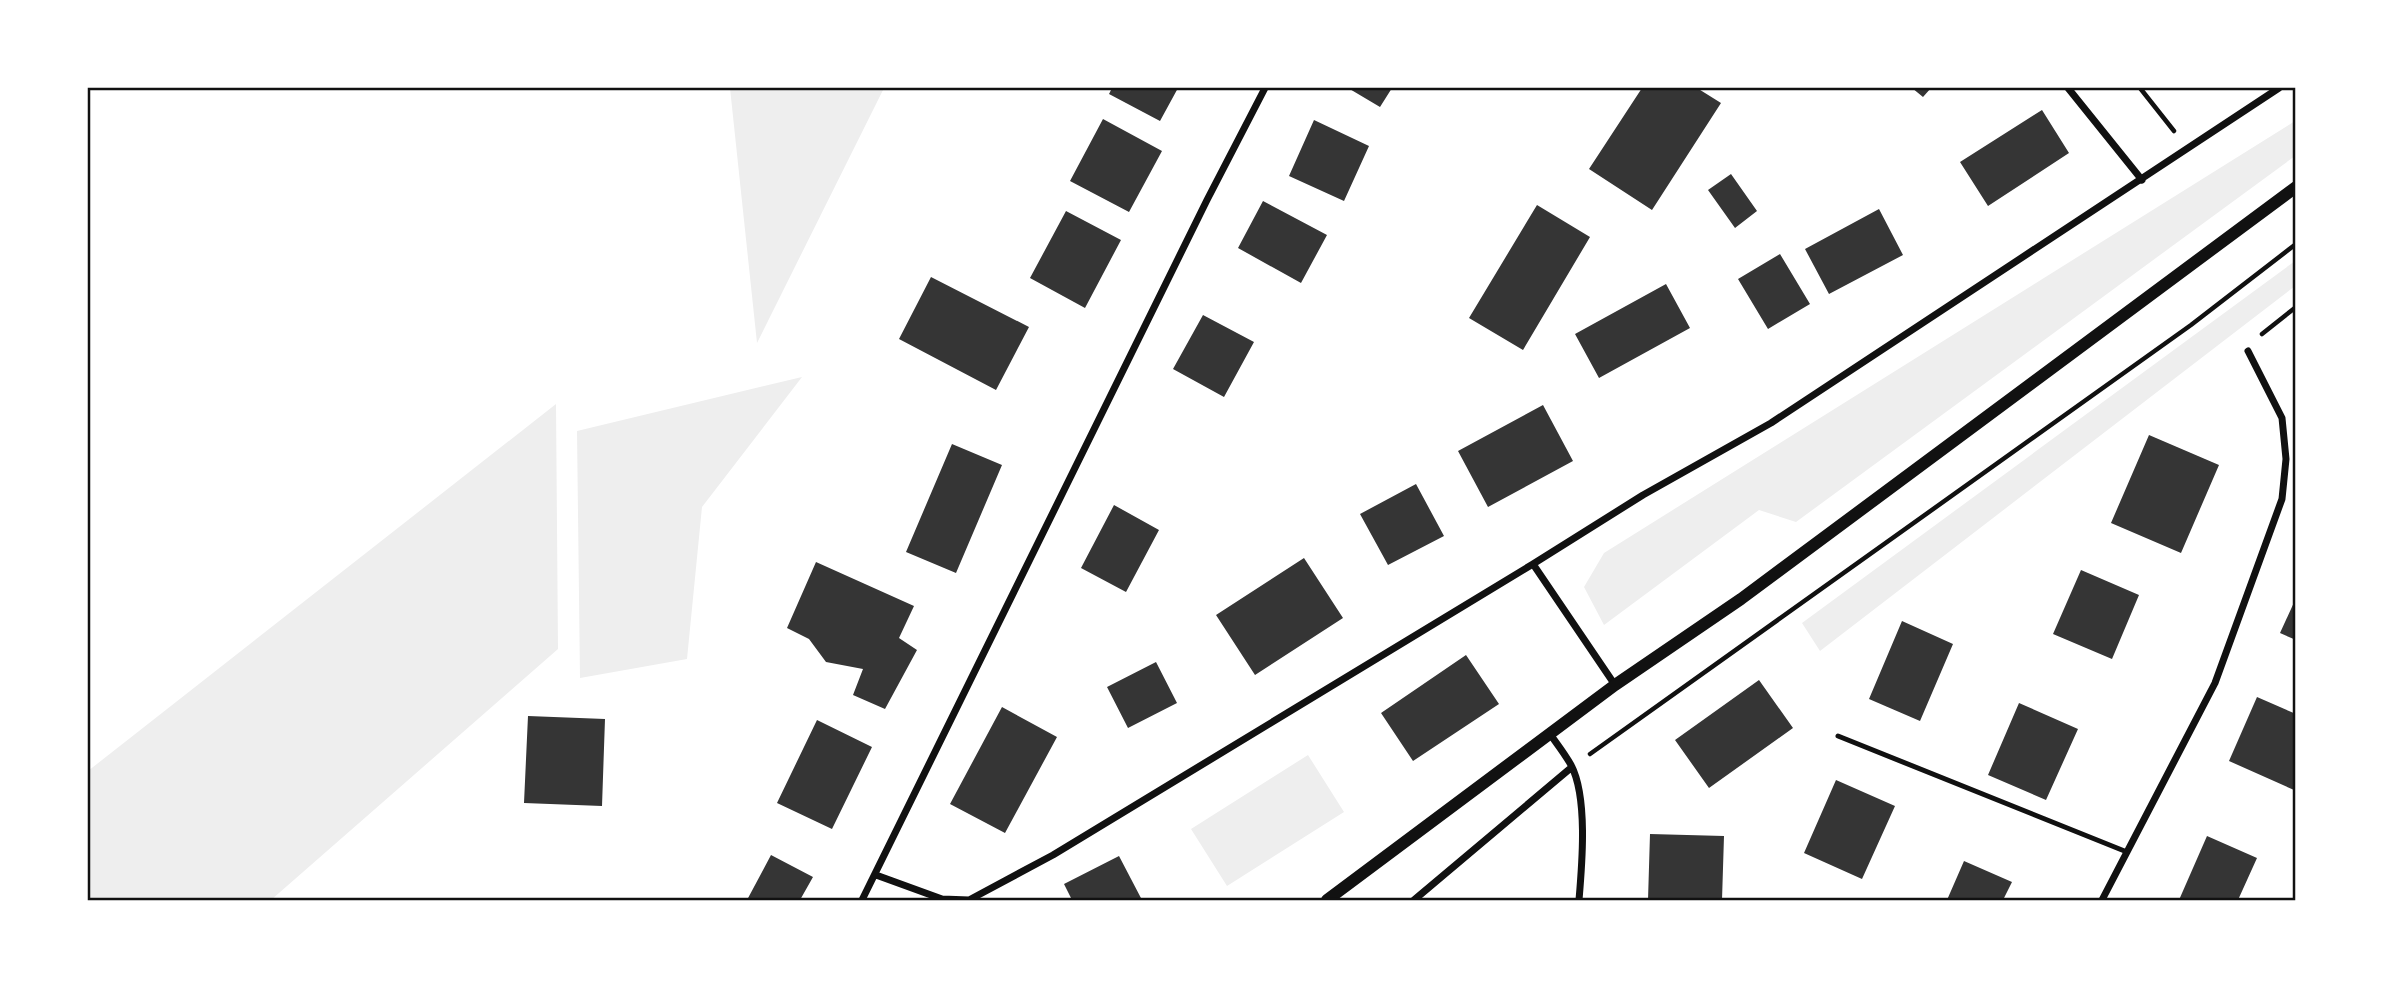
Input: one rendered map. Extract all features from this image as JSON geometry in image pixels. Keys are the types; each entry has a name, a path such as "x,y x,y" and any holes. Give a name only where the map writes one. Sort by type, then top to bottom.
{"street":[{"path":"862,901 1207,200 1265,88"},
{"path":"2068,88 2142,180"},
{"path":"876,875 942,899 969,900 1065,848 1643,495 1771,423 2279,88"},
{"path":"1327,901 1615,685 1741,599 2295,187"},
{"path":"2102,901 2215,682 2282,499 2286,459 2282,418 2248,351"},
{"path":"1533,564 1615,685"},
{"path":"1550,734 1572,767 1580,792 1583,860 1579,901"},
{"path":"1414,901 1572,767"}],"lane":[{"path":"1838,736 2127,852"}],"path":[{"path":"2140,88 2188,149"},
{"path":"1572,767 2191,325 2295,244"},
{"path":"2248,351 2265,330 2295,307"}],"shaded area":[{"path":"730,88 884,88 757,343"},
{"path":"2295,121 2295,156 1796,522 1759,510 1604,625 1584,587 1604,553"},
{"path":"2295,261 2295,286 1820,651 1802,623"},
{"path":"802,377 702,507 687,659 580,678 577,431"},
{"path":"556,404 558,649 271,900 88,900 88,771"},
{"path":"1308,755 1344,812 1227,886 1191,829"}],"building":[{"path":"1112,88 1178,88 1160,121 1109,94"},
{"path":"1348,88 1392,88 1380,107"},
{"path":"1642,88 1697,88 1721,103 1652,210 1589,169"},
{"path":"1912,88 1931,88 1923,97"},
{"path":"2042,110 2069,153 1988,206 1960,162"},
{"path":"1103,119 1162,151 1129,212 1070,181"},
{"path":"1314,120 1369,146 1344,201 1289,176"},
{"path":"1731,174 1757,211 1735,228 1708,190"},
{"path":"1263,201 1327,235 1301,283 1238,248"},
{"path":"1537,205 1590,237 1523,350 1469,318"},
{"path":"1879,209 1903,255 1829,294 1805,249"},
{"path":"1066,211 1121,240 1085,308 1030,278"},
{"path":"1780,254 1810,304 1768,329 1738,279"},
{"path":"931,277 1029,327 996,390 899,339"},
{"path":"1666,284 1690,328 1599,378 1575,334"},
{"path":"1203,315 1254,342 1224,397 1173,369"},
{"path":"1543,405 1573,461 1488,507 1458,451"},
{"path":"2149,435 2219,465 2181,553 2111,523"},
{"path":"952,444 1002,465 956,573 906,552"},
{"path":"1416,484 1444,536 1388,565 1360,514"},
{"path":"1114,505 1159,530 1126,592 1081,568"},
{"path":"1304,558 1343,618 1255,675 1216,615"},
{"path":"816,562 914,606 899,638 917,650 885,709 853,695 863,669 826,662 809,639 787,628"},
{"path":"2081,570 2139,595 2112,659 2053,634"},
{"path":"2296,598 2296,640 2280,633"},
{"path":"1902,621 1953,644 1920,721 1869,699"},
{"path":"1466,655 1499,704 1413,761 1381,713"},
{"path":"1156,662 1177,703 1128,728 1107,687"},
{"path":"1759,680 1793,728 1709,788 1675,740"},
{"path":"2257,697 2296,714 2294,790 2229,761"},
{"path":"2019,703 2078,729 2046,800 1988,775"},
{"path":"1002,707 1057,737 1005,833 950,804"},
{"path":"528,716 605,719 602,806 524,803"},
{"path":"817,720 872,747 832,829 777,803"},
{"path":"1836,780 1895,806 1862,879 1804,853"},
{"path":"1650,834 1724,836 1722,900 1648,900"},
{"path":"2207,836 2257,858 2238,900 2179,900"},
{"path":"771,855 813,877 800,900 747,900"},
{"path":"1119,856 1142,900 1072,900 1064,884"},
{"path":"1964,861 2012,882 2003,900 1947,900"}]}
